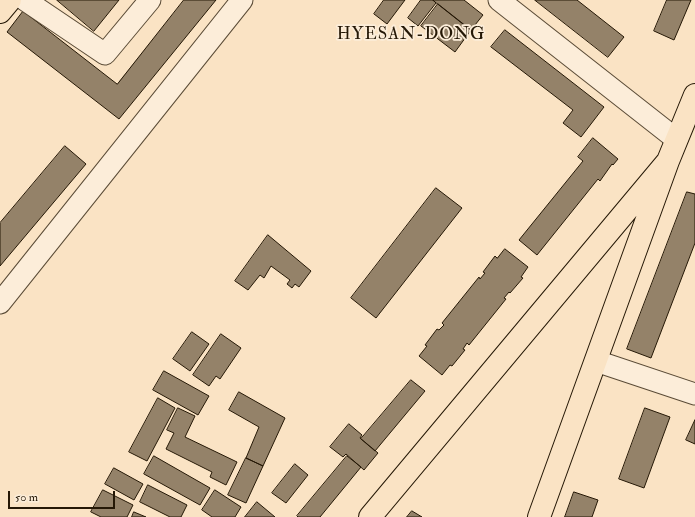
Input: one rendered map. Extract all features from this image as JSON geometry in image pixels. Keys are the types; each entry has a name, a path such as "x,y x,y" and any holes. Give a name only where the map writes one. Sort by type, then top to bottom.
{"main road":[{"path":"0,12 10,0"},
{"path":"539,517 676,138 695,94"},
{"path":"370,517 668,161"}],"street":[{"path":"25,0 105,54 150,0"},
{"path":"0,303 242,0"},
{"path":"499,0 676,138"},
{"path":"596,361 695,394"}],"building":[{"path":"57,0 119,0 94,31"},
{"path":"184,0 216,0 119,119 7,32 23,11 117,84"},
{"path":"384,0 405,0 387,24 374,14"},
{"path":"421,0 433,0 436,3 418,26 408,18"},
{"path":"433,0 464,0 483,15 471,30"},
{"path":"535,0 577,0 624,37 608,57"},
{"path":"667,0 691,0 674,40 654,31"},
{"path":"438,4 471,30 455,52 421,26"},
{"path":"505,30 604,107 581,137 563,123 573,110 491,47"},
{"path":"593,138 618,159 613,165 612,164 600,181 598,179 537,255 519,240 583,161 578,157"},
{"path":"65,146 86,164 0,266 0,223"},
{"path":"436,188 462,208 376,318 351,298"},
{"path":"687,192 695,194 695,243 651,358 627,349"},
{"path":"268,235 311,271 299,287 295,284 292,288 287,284 290,280 271,266 264,278 260,275 248,290 235,281"},
{"path":"505,249 528,267 521,277 523,278 504,298 506,299 469,345 467,343 463,349 465,350 452,366 450,365 442,375 419,356 437,329 439,330 444,325 442,323 479,277 480,279 485,273 483,272 495,256 497,258"},
{"path":"192,332 209,344 190,371 173,359"},
{"path":"221,334 241,348 220,379 216,376 209,386 193,375"},
{"path":"164,371 209,396 198,415 153,390"},
{"path":"411,380 425,391 375,451 361,439"},
{"path":"239,392 285,418 263,466 246,458 259,427 229,410"},
{"path":"158,398 175,408 147,461 129,452"},
{"path":"178,408 195,416 185,437 237,462 226,485 210,477 212,472 166,449 174,433 167,430"},
{"path":"645,408 670,417 644,488 619,479"},
{"path":"695,420 695,444 686,440"},
{"path":"349,424 362,435 360,438 378,453 364,470 346,454 343,457 330,447"},
{"path":"154,456 210,488 200,505 144,474"},
{"path":"347,456 361,467 320,517 298,517 297,516"},
{"path":"246,458 263,466 246,503 228,495"},
{"path":"295,464 308,475 286,503 272,493"},
{"path":"114,468 143,484 134,500 105,484"},
{"path":"148,485 187,505 181,517 170,517 140,502"},
{"path":"103,490 133,505 127,517 101,517 91,512"},
{"path":"215,490 241,507 235,517 212,517 202,510"},
{"path":"574,492 598,500 592,517 565,517"},
{"path":"257,502 275,517 245,517"},
{"path":"412,511 422,517 407,517"},
{"path":"134,512 146,517 132,517"}],"district":[{"name":"HYESAN-DONG","path":"411,35"}]}
